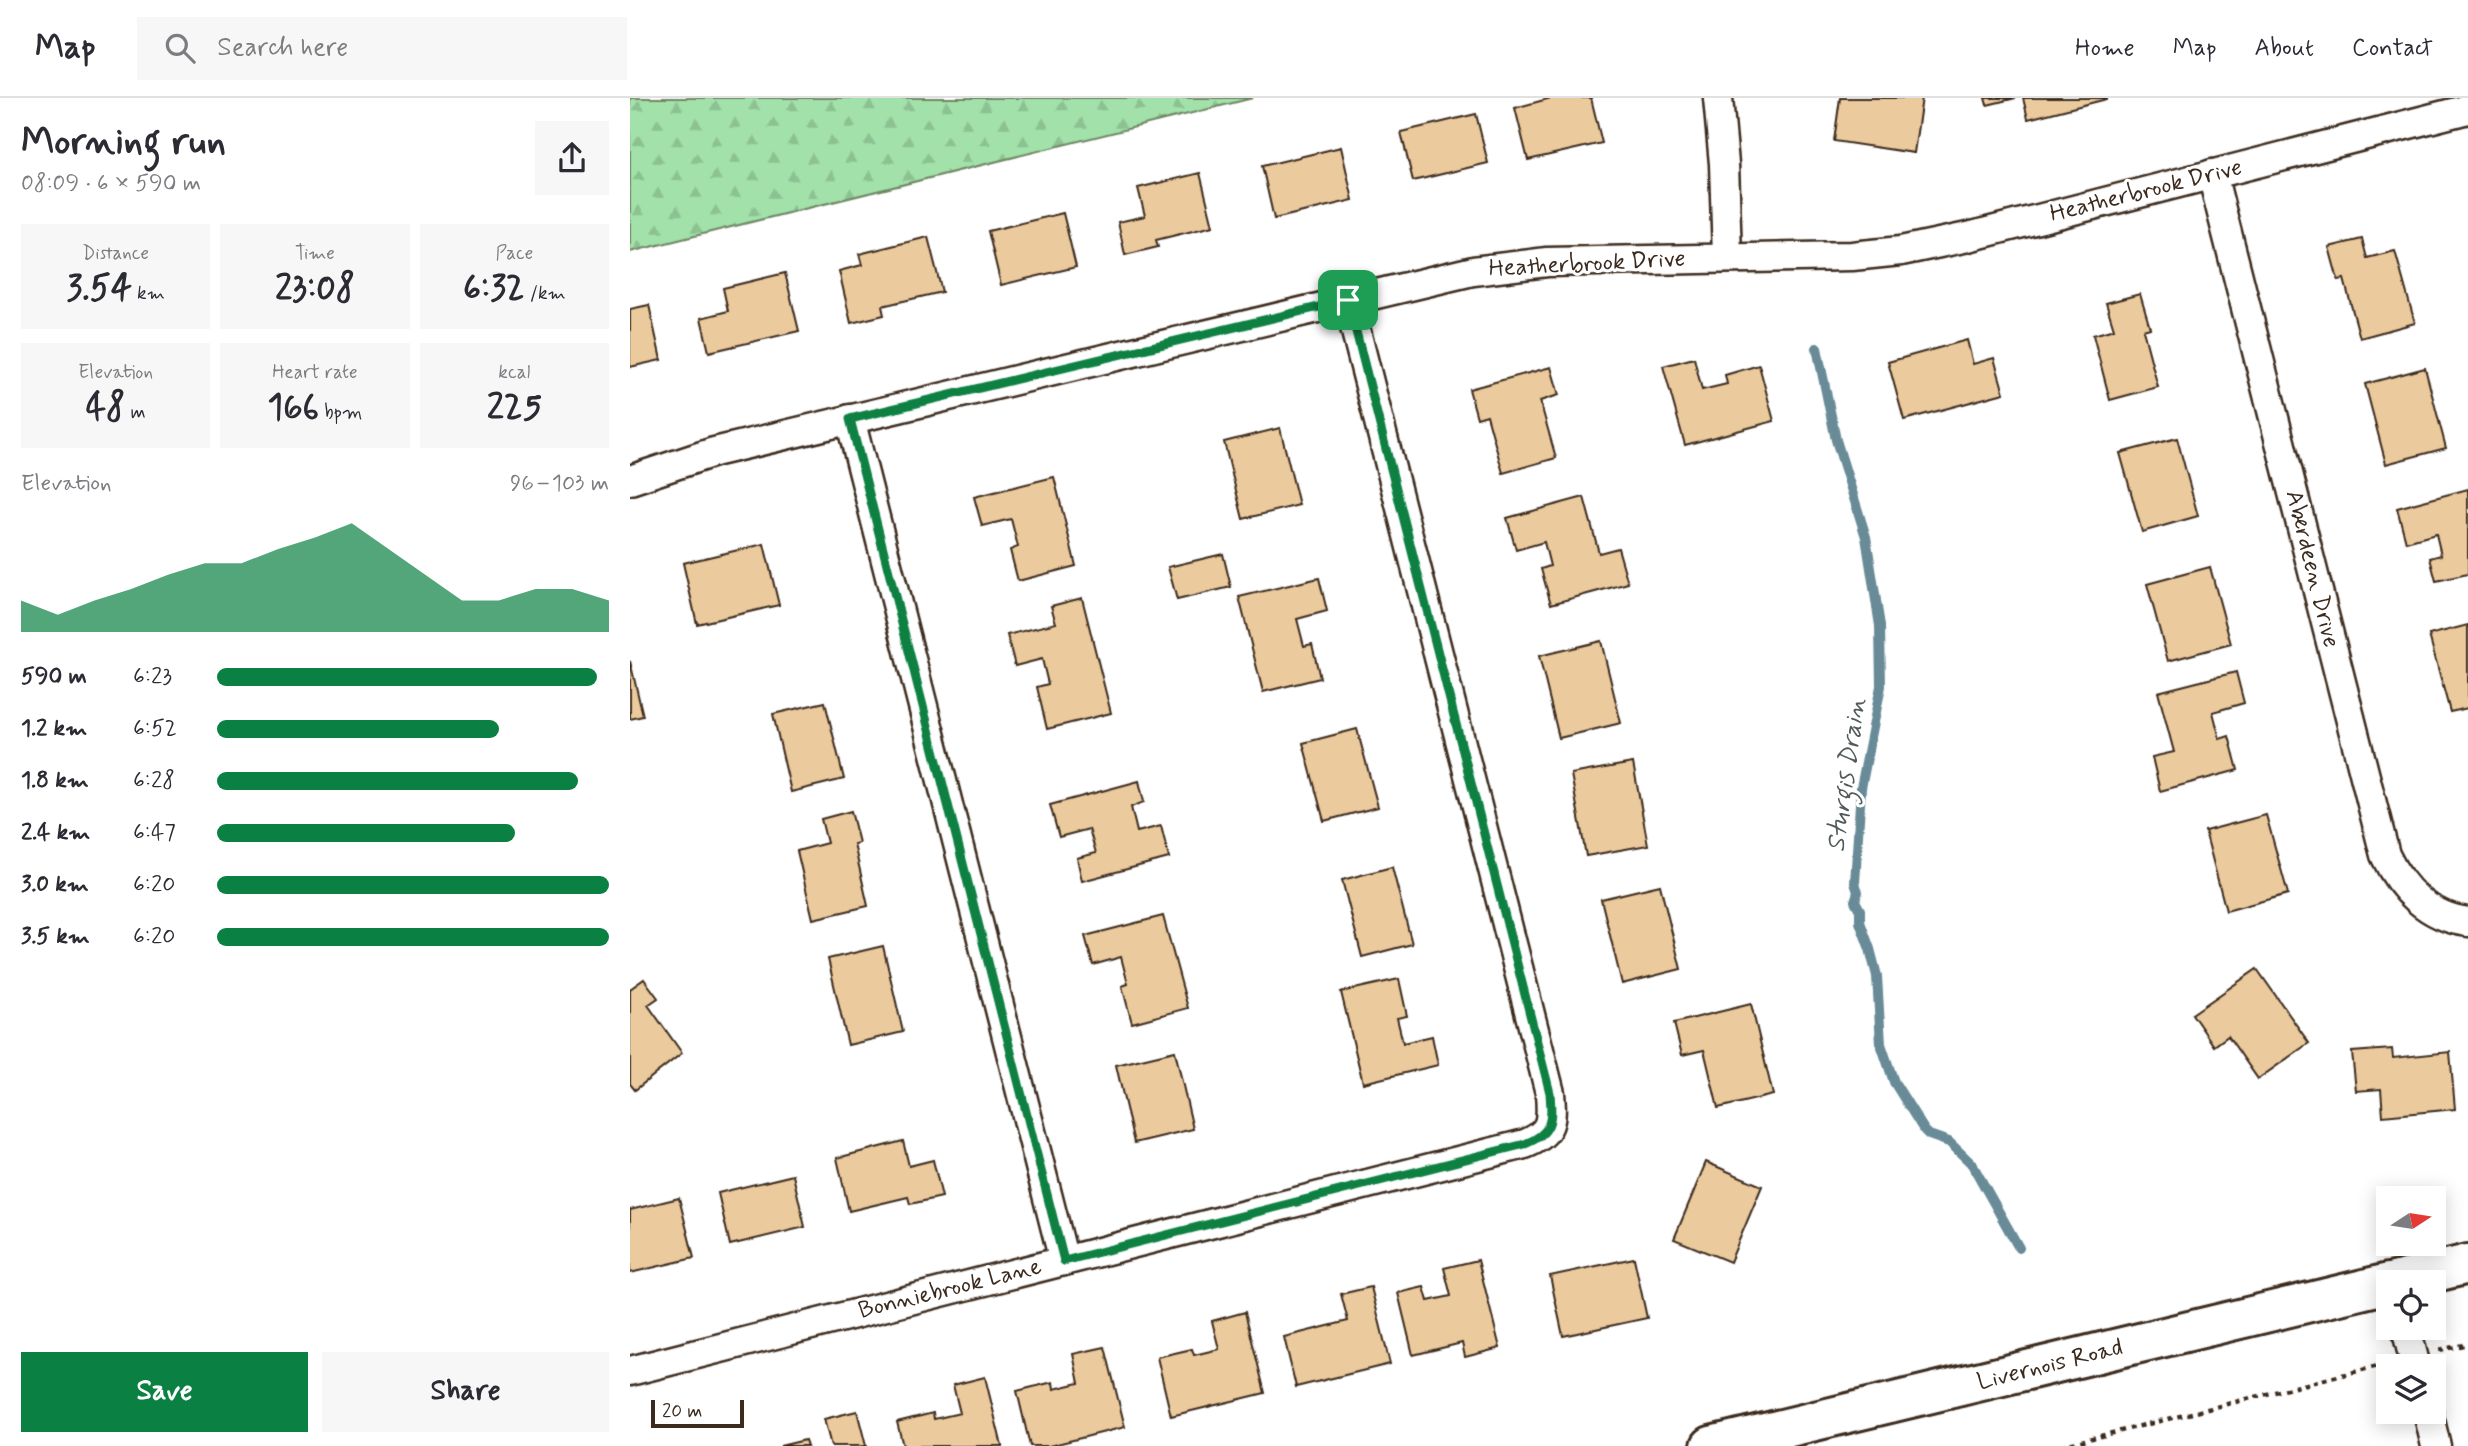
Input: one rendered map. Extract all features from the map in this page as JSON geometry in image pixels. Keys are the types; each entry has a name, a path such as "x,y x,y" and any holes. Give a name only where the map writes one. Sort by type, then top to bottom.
{"main road":[{"name":"Livernois Road","path":"2444,1270 2468,1264"},
{"name":"Livernois Road","path":"1711,1446 2376,1287"}],"street":[{"path":"1718,98 1724,164 1727,257"},
{"name":"Heatherbrook Drive","path":"630,480 714,452 1348,300 1506,265 1727,257 1852,256 1901,251 1980,234 2468,109"},
{"name":"Aberdeen Drive","path":"2212,174 2385,855 2393,873 2424,905 2444,916 2468,922"},
{"name":"Bonniebrook Lane","path":"630,1371 1525,1144 1537,1139 1549,1127 1550,1093 1348,300"},
{"path":"850,419 1064,1261"},
{"path":"2431,1424 2436,1446"}],"path":[{"path":"2435,1354 2468,1344"},
{"path":"2061,1446 2376,1369"}],"green space":[{"path":"630,98 1253,98 630,252"}],"building":[{"path":"1551,98 1591,98 1602,143 1528,160 1515,108"},
{"path":"1840,98 1922,98 1914,153 1834,141"},
{"path":"1985,98 2016,98 1987,105"},
{"path":"2023,98 2107,98 2107,99 2028,119"},
{"path":"1476,114 1488,163 1413,181 1401,132"},
{"path":"1341,147 1353,200 1274,219 1262,166"},
{"path":"1200,173 1213,226 1156,240 1158,247 1125,255 1118,222 1145,216 1138,188"},
{"path":"1063,213 1076,267 1001,285 988,231"},
{"path":"928,237 942,292 882,306 884,315 851,323 839,271 862,265 859,254"},
{"path":"2362,239 2367,258 2395,251 2415,323 2360,338 2344,279 2338,280 2329,247"},
{"path":"785,273 799,331 709,352 701,318 728,311 723,288"},
{"path":"2140,294 2150,328 2143,330 2158,387 2110,400 2093,335 2114,329 2106,303"},
{"path":"649,305 661,360 630,367 630,309"},
{"path":"1967,340 1973,364 1994,358 2004,393 1904,420 1888,362"},
{"path":"1694,358 1702,390 1727,384 1725,375 1759,365 1774,421 1685,445 1663,366"},
{"path":"1551,367 1559,395 1540,401 1556,458 1503,473 1487,415 1477,418 1469,389"},
{"path":"2425,368 2446,448 2386,464 2365,384"},
{"path":"1280,428 1299,505 1243,519 1224,442"},
{"path":"2177,438 2198,516 2142,532 2120,453"},
{"path":"1054,477 1076,566 1018,581 1010,550 1018,547 1011,519 982,526 974,497"},
{"path":"2468,489 2468,574 2436,581 2430,558 2441,555 2436,534 2406,542 2397,508"},
{"path":"1584,497 1599,553 1618,548 1628,583 1551,604 1541,569 1550,566 1544,542 1516,550 1507,518"},
{"path":"764,544 779,605 697,624 683,563"},
{"path":"1223,554 1231,587 1177,600 1168,567"},
{"path":"2210,567 2231,644 2168,661 2147,584"},
{"path":"1319,578 1327,611 1297,619 1304,646 1312,644 1320,678 1263,692 1239,597"},
{"path":"1082,598 1111,713 1047,729 1037,687 1048,684 1042,659 1015,666 1007,635 1056,623 1051,606"},
{"path":"2468,625 2468,708 2450,712 2429,635"},
{"path":"1601,641 1621,723 1559,738 1539,656"},
{"path":"630,661 643,716 630,719"},
{"path":"2236,672 2244,703 2213,712 2220,739 2229,736 2238,770 2160,791 2152,757 2174,752 2158,692"},
{"path":"825,702 844,779 791,792 773,714"},
{"path":"1357,729 1378,807 1324,821 1303,743"},
{"path":"1633,763 1648,845 1586,856 1571,774"},
{"path":"1139,781 1144,802 1131,807 1137,832 1161,826 1169,858 1082,881 1077,858 1096,853 1089,829 1059,837 1050,805"},
{"path":"851,811 859,843 854,844 868,906 813,919 797,851 827,843 821,819"},
{"path":"2266,815 2288,894 2226,911 2205,831"},
{"path":"1392,867 1412,944 1362,957 1342,880"},
{"path":"1660,885 1681,969 1622,984 1601,899"},
{"path":"1163,916 1188,1008 1132,1023 1122,986 1128,984 1121,957 1093,965 1085,936"},
{"path":"883,946 903,1032 848,1045 828,959"},
{"path":"2257,969 2309,1043 2258,1079 2228,1036 2214,1046 2192,1014"},
{"path":"644,979 658,998 648,1005 682,1053 635,1090 630,1084 630,989"},
{"path":"1399,979 1407,1016 1397,1018 1403,1043 1432,1036 1438,1065 1363,1083 1341,992"},
{"path":"1751,1004 1773,1095 1718,1108 1704,1050 1682,1055 1674,1023"},
{"path":"2392,1049 2393,1058 2450,1052 2455,1109 2383,1116 2381,1089 2356,1091 2352,1052"},
{"path":"1175,1051 1193,1129 1134,1143 1116,1065"},
{"path":"903,1141 909,1166 933,1160 942,1197 910,1204 908,1197 849,1211 837,1158"},
{"path":"1706,1162 1762,1186 1730,1262 1674,1239"},
{"path":"793,1175 805,1227 730,1245 718,1193"},
{"path":"679,1198 694,1258 630,1273 630,1210"},
{"path":"1634,1258 1647,1318 1563,1336 1550,1276"},
{"path":"1478,1260 1500,1348 1465,1357 1462,1343 1413,1355 1398,1293 1424,1287 1428,1301 1451,1296 1444,1268"},
{"path":"1371,1287 1390,1364 1296,1387 1284,1337 1348,1321 1341,1294"},
{"path":"1245,1312 1265,1393 1171,1416 1157,1357 1192,1349 1194,1355 1219,1349 1212,1321"},
{"path":"1105,1347 1125,1427 1049,1446 1030,1446 1017,1391 1053,1382 1054,1389 1079,1383 1073,1354"},
{"path":"985,1377 1002,1446 903,1446 897,1422 933,1413 934,1419 960,1413 953,1385"},
{"path":"857,1411 866,1446 831,1446 824,1419"},
{"path":"805,1440 807,1446 780,1446"}],"waterway":[{"name":"Sturgis Drain","path":"1817,348 1836,440 1866,537 1880,626 1881,686 1861,788 1855,883 1858,892 1855,901 1860,910 1860,922 1877,976 1881,1044 1894,1082 1924,1130 1929,1135 1949,1142 1972,1164 2019,1248"}],"route":[{"path":"1348,300 1550,1093 1549,1127 1537,1139 1525,1144 1064,1261 850,419 1348,300"}]}
